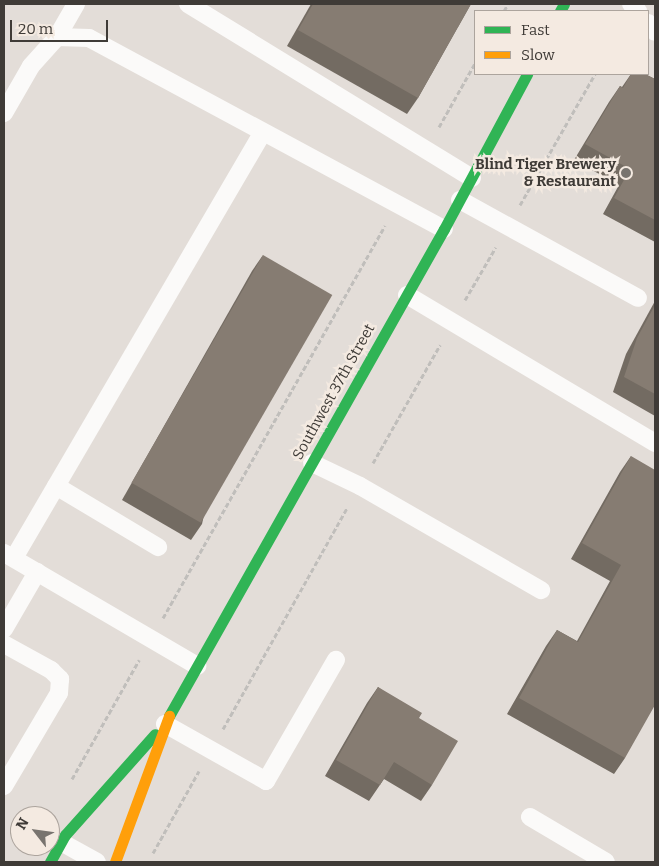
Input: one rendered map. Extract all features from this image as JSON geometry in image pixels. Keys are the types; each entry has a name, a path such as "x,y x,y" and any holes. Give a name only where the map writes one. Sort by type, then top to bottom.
{"main road":[{"name":"Southwest 37th Street","path":"115,862 164,724 444,229 526,75"},
{"name":"Southwest 37th Street","path":"50,862 61,842 164,724"}],"lane":[{"path":"4,113 32,66 57,37 76,4"},
{"path":"188,4 472,178"},
{"path":"57,37 88,38 444,229"},
{"path":"197,666 9,556 56,486 263,132"},
{"path":"460,200 638,298"},
{"path":"406,295 655,443"},
{"path":"312,463 542,590"},
{"path":"56,486 158,547"},
{"path":"4,629 37,572"},
{"path":"4,644 50,670 60,679 59,693 4,786"},
{"path":"164,724 266,781 336,660"},
{"path":"530,818 606,862"},
{"path":"61,842 97,862"}],"path":[{"path":"426,150 474,64"},
{"path":"69,783 397,203"}],"building":[{"path":"313,4 471,4 418,98 298,30"},
{"name":"Blind Tiger Brewery & Restaurant","path":"630,75 647,75 655,79 655,220 614,198 630,169 585,144 620,86 623,88"},
{"path":"263,255 332,295 201,523 132,483"},
{"path":"655,305 655,394 624,377 637,338"},
{"path":"631,456 655,470 655,705 625,758 519,698 557,630 578,642 621,565 582,543"},
{"path":"378,687 422,713 419,718 458,741 432,785 394,762 380,785 336,760"}],"traffic: fast":[{"path":"561,10 564,4"},
{"path":"169,716 444,229 526,75"},
{"path":"50,862 65,835 155,734"}],"traffic: slow":[{"path":"115,862 169,716"}],"place":[{"name":"Blind Tiger Brewery & Restaurant","path":"626,173"}]}
